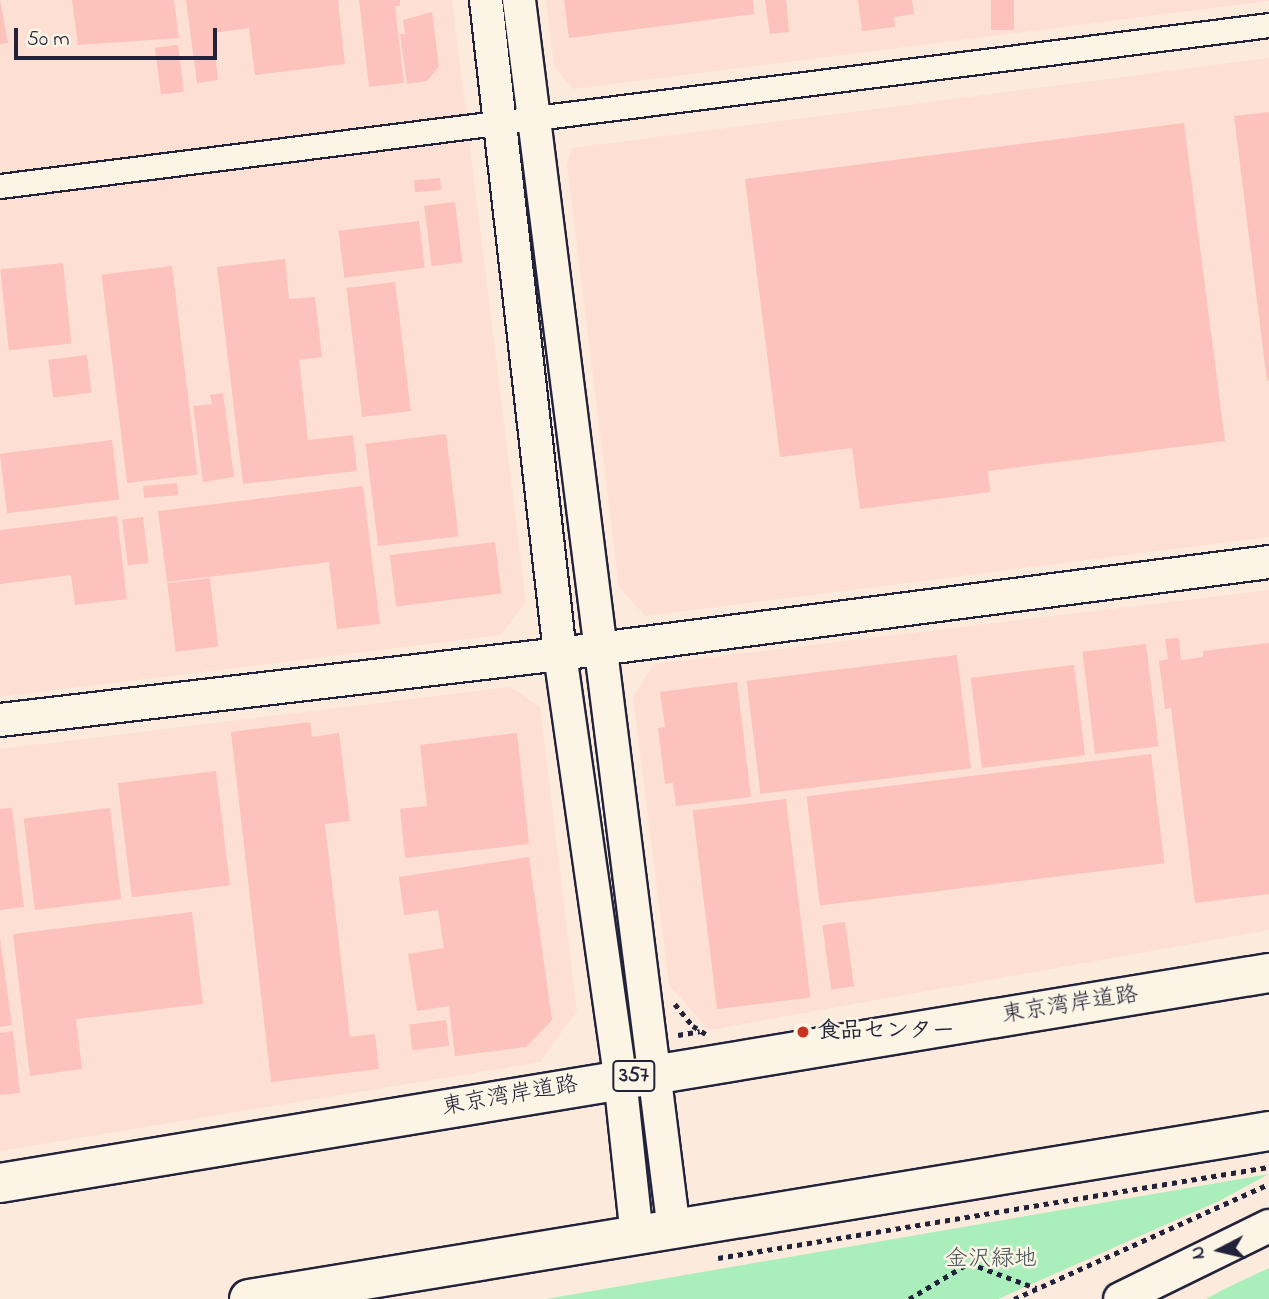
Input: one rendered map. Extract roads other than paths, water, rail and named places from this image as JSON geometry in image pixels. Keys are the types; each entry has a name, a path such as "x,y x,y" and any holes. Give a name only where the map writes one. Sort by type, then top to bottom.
{"highway":[{"name":"東京湾岸道路","path":"0,1183 1269,973"},
{"path":"249,1299 1269,1131"}],"street":[{"path":"486,0 502,122 560,654 635,1076 674,1230"},
{"path":"519,0 599,649 635,1076 637,1236"},
{"path":"0,186 533,116 1269,25"},
{"path":"0,720 560,654 1269,562"},
{"path":"1120,1299 1269,1226"}],"place":[{"name":"食品センター","path":"803,1032"}],"park label":[{"name":"金沢緑地","path":"991,1260"}]}
